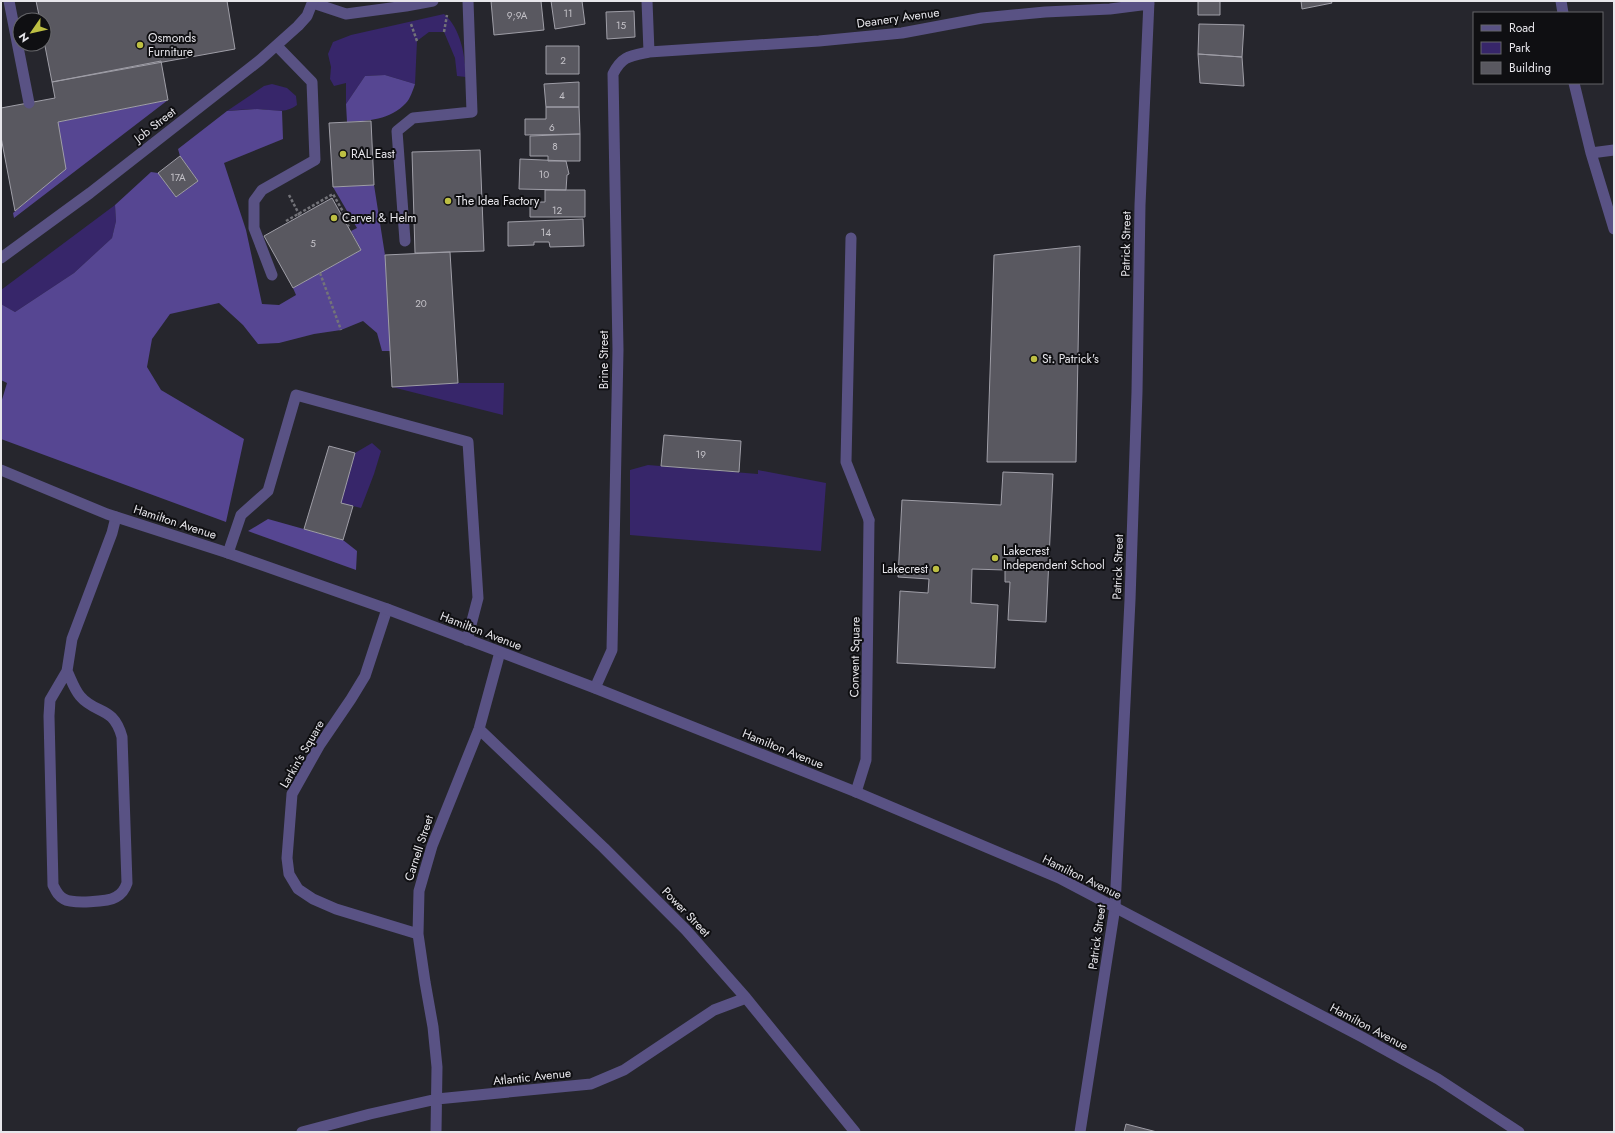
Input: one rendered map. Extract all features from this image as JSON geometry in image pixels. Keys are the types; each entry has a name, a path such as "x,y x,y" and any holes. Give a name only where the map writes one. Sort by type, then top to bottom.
{"street":[{"path":"9,1 29,103"},
{"path":"313,2 346,14 433,1"},
{"path":"405,240 397,131 413,118 472,112 468,1"},
{"path":"647,1 649,52"},
{"path":"1561,1 1563,12"},
{"name":"Job Street","path":"1,258 96,188 277,46 307,16 313,2"},
{"name":"Deanery Avenue","path":"649,52 819,41 886,34 982,18 1046,12 1110,9 1149,2"},
{"name":"Patrick Street","path":"1080,1132 1115,907 1130,600 1137,392 1140,205 1149,2"},
{"path":"272,275 254,228 254,201 262,190 315,160 312,82 277,46"},
{"name":"Brine Street","path":"594,688 612,650 618,350 613,74 619,63 629,56 649,52"},
{"path":"1574,84 1591,153 1614,228"},
{"path":"1591,153 1614,150"},
{"name":"Convent Square","path":"851,238 846,462 869,520 866,760 856,792"},
{"path":"228,553 241,515 268,491 296,395 468,442 478,598 466,640"},
{"name":"Hamilton Avenue","path":"1,470 116,517 228,553 387,609 594,688 856,792 1059,878 1362,1037 1438,1079 1519,1132"},
{"path":"67,671 81,697 113,718 119,726 122,737 127,883 123,892 116,898 107,900 71,902 64,899 57,893 53,885 49,716 50,700 67,671 72,639 112,533 116,517"},
{"name":"Larkin's Square","path":"387,609 365,676 319,746 292,794 287,858 289,874 298,889 313,899 336,909 418,934"},
{"name":"Carnell Street","path":"436,1132 437,1067 433,1027 418,934 419,891 432,846 479,729 500,652"},
{"name":"Power Street","path":"479,729 604,848 686,930 746,998 855,1132"},
{"name":"Atlantic Avenue","path":"302,1132 370,1114 437,1099 592,1084 624,1070 714,1010 746,998"}],"path":[{"path":"286,221 300,215 333,194 350,224 348,226"},
{"path":"320,273 341,330"}],"green space":[{"path":"444,14 450,20 461,43 465,60 466,77 457,76 455,58 444,32 429,32 417,41 415,84 385,75 365,76 346,104 346,83 334,86 330,79 331,67 328,54 333,42 351,35"},
{"path":"272,84 287,88 296,96 297,105 282,111 246,109 227,111 264,86"},
{"path":"115,205 116,221 112,238 74,273 15,312 1,304 1,290"},
{"path":"458,383 504,383 503,415 392,387"},
{"path":"372,443 381,451 361,508 341,503 355,453"},
{"path":"648,465 758,474 758,470 826,483 821,551 630,535 630,470"}],"shaded area":[{"path":"385,75 415,84 407,101 400,109 386,116 371,120 347,122 346,104 365,76"},
{"path":"168,100 14,218 13,213 65,169 58,122"},
{"path":"257,109 282,111 283,139 224,163 246,230 262,304 279,305 296,295 293,288 361,250 351,231 357,228 333,187 374,185 385,255 391,351 382,351 377,333 363,321 341,330 314,334 279,343 258,344 243,325 219,303 170,314 152,339 147,367 161,390 244,439 226,522 1,439 1,403 7,383 1,380 1,304 15,312 74,273 112,238 116,221 115,205 151,172 158,173 176,197 198,181 180,156 178,149 227,111"},
{"path":"268,519 343,540 357,551 356,570 248,531"}],"building":[{"name":"Osmonds Furniture","path":"36,1 227,1 235,49 52,82 46,52 52,52 52,12 38,12"},
{"path":"491,1 541,1 544,30 494,35"},
{"path":"551,1 582,1 585,24 555,29"},
{"path":"1198,1 1220,1 1220,15 1198,15"},
{"path":"1301,1 1331,1 1332,3 1302,9"},
{"path":"634,11 635,37 607,39 606,12"},
{"path":"1199,24 1244,25 1242,57 1198,54"},
{"path":"546,46 579,46 579,74 546,74"},
{"path":"1198,54 1242,57 1244,86 1200,83"},
{"name":"Osmonds Furniture","path":"161,61 168,100 58,122 66,169 15,211 1,137 1,108 55,98 52,82"},
{"path":"579,82 579,107 546,107 544,84"},
{"path":"546,107 579,107 580,134 525,135 525,119 546,119"},
{"path":"371,121 374,185 333,187 329,123"},
{"path":"580,134 580,161 548,161 548,156 530,156 530,136"},
{"name":"The Idea Factory","path":"480,150 484,251 415,253 412,152"},
{"path":"180,156 198,181 176,197 158,173"},
{"path":"520,159 566,161 569,174 567,175 566,190 519,189"},
{"path":"545,190 585,190 585,217 530,217 530,202 545,202"},
{"path":"332,198 361,250 293,288 264,236"},
{"path":"583,219 584,246 550,247 549,242 534,242 534,245 508,246 508,222"},
{"name":"St. Patrick's","path":"1080,246 1076,462 987,462 994,255"},
{"path":"450,252 458,383 392,387 385,255"},
{"path":"664,435 741,441 739,472 661,466"},
{"path":"329,446 355,453 341,503 353,506 343,540 304,529"},
{"name":"Lakecrest","path":"1003,472 1053,474 1046,622 1008,620 1010,582 1005,582 1005,570 972,569 971,603 998,605 995,668 897,663 900,591 928,593 929,579 898,577 902,500 1001,505"},
{"path":"1126,1124 1157,1132 1124,1132"}],"place":[{"name":"Osmonds Furniture","path":"140,45"},
{"name":"RAL East","path":"343,154"},
{"name":"The Idea Factory","path":"448,201"},
{"name":"Carvel & Helm","path":"334,218"},
{"name":"St. Patrick's","path":"1034,359"},
{"name":"Lakecrest Independent School","path":"995,558"},
{"name":"Lakecrest","path":"936,569"}]}
